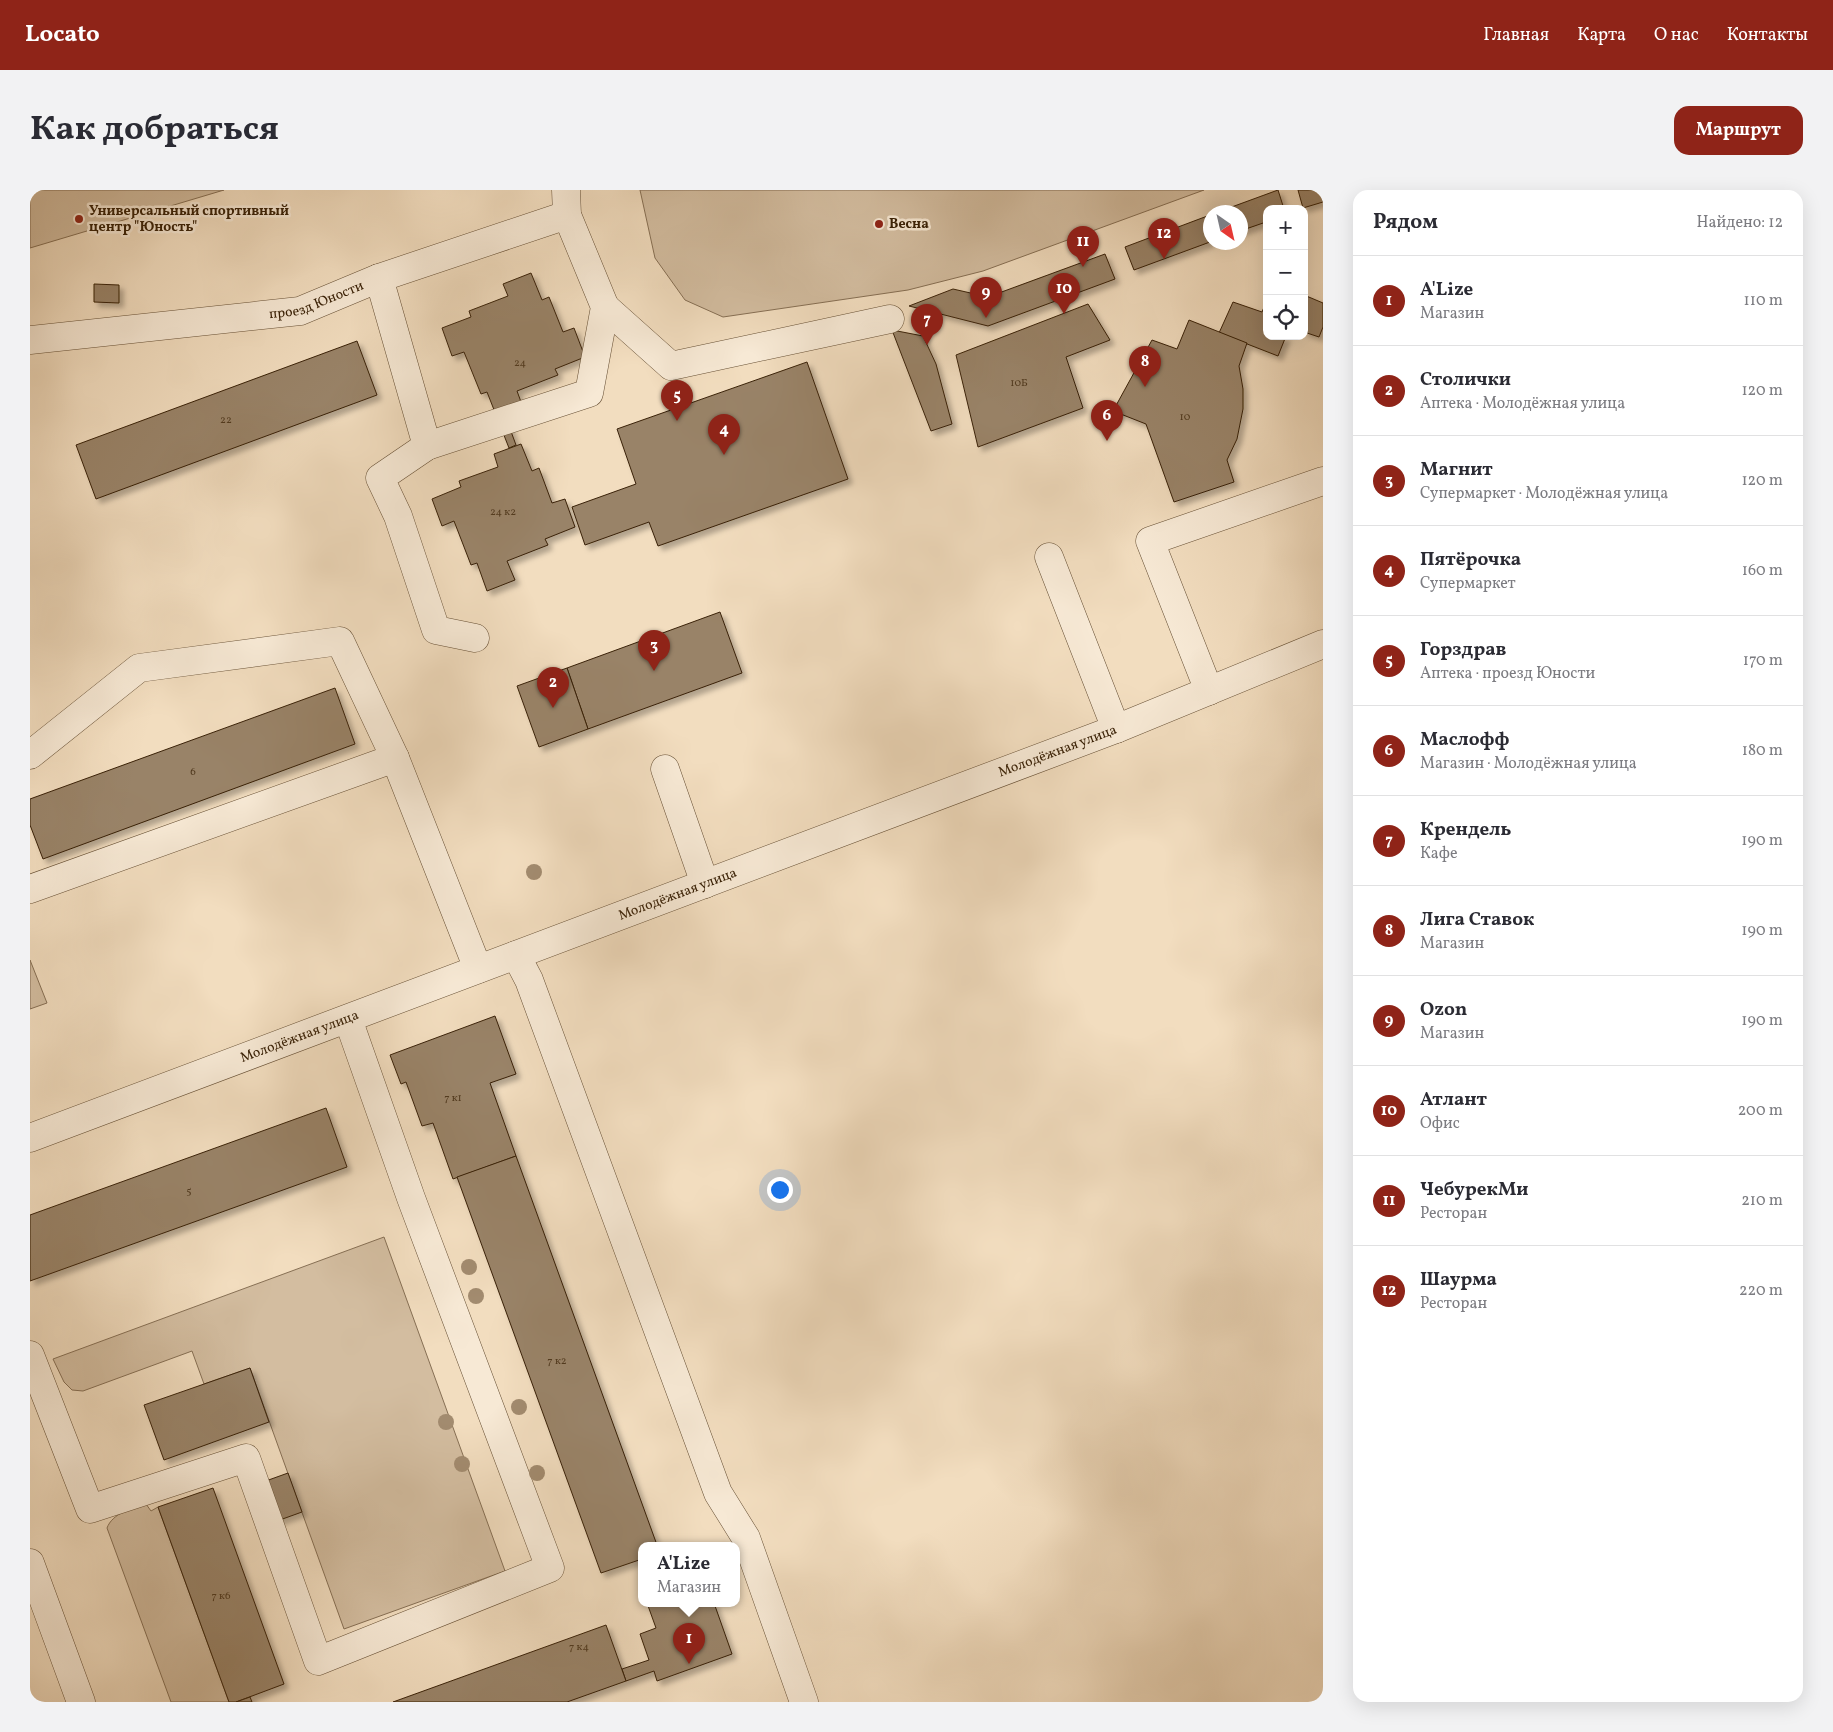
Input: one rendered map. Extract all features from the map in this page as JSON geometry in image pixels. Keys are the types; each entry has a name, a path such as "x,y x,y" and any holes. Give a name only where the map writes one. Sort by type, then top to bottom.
{"street":[{"name":"проезд Юности","path":"30,340 300,311 566,202"},
{"path":"566,202 605,307 671,366 890,319"},
{"path":"379,278 427,446"},
{"path":"475,638 436,630 398,516 380,478 427,446 589,393 605,307"},
{"path":"1209,691 1150,541 1323,481"},
{"path":"1049,557 1116,729"},
{"path":"30,755 139,668 340,641 395,758 478,970"},
{"name":"Молодёжная улица","path":"30,1138 1116,729 1323,644"},
{"path":"30,889 395,758"},
{"path":"665,769 705,884"},
{"path":"516,955 532,989 718,1493 746,1538 804,1702"},
{"path":"30,1355 90,1509 246,1458 318,1661 550,1568 411,1198 348,1018"},
{"path":"30,1563 81,1702"}],"shaded area":[{"name":"Универсальный спортивный центр \"Юность\"","path":"30,190 224,190 30,248"},
{"name":"Весна","path":"640,190 1204,190 983,271 908,290 723,317 685,300 655,258"},
{"path":"30,960 47,1003 30,1009"},
{"path":"384,1237 505,1571 344,1629 250,1368 204,1384 192,1351 83,1391 72,1390 64,1382 53,1359"},
{"path":"146,1504 151,1511 158,1507 229,1702 171,1702 107,1528 118,1515 129,1509"}],"building":[{"path":"1278,190 1283,205 1263,205 1263,223 1248,228 1248,205 1237,205"},
{"path":"1298,190 1323,190 1323,202 1308,206 1302,205"},
{"path":"1203,218 1203,245 1134,270 1125,247"},
{"path":"1105,254 1115,279 988,326 909,306 953,289 988,297"},
{"path":"531,273 542,300 549,297 563,332 574,328 585,357 555,369 558,375 517,391 524,410 506,418 516,445 509,448 487,392 481,394 464,352 452,356 442,328 471,317 469,311 508,296 503,284"},
{"path":"94,284 119,285 119,303 94,302"},
{"path":"1308,297 1323,303 1323,327 1319,337 1308,333"},
{"path":"1233,302 1262,312 1263,310 1263,340 1284,340 1278,356 1219,333"},
{"path":"1088,304 1110,340 1066,357 1083,408 978,447 956,355"},
{"path":"1189,320 1247,343 1239,366 1243,389 1243,409 1237,439 1227,460 1234,482 1174,502 1146,424 1113,411 1152,340 1177,349"},
{"path":"892,330 923,336 936,364 952,424 931,431"},
{"path":"357,341 377,395 96,499 76,445"},
{"path":"807,362 848,479 658,546 649,522 585,545 572,507 636,484 617,429"},
{"path":"521,444 532,471 539,468 552,503 565,499 575,527 545,539 548,545 507,561 515,580 487,591 477,563 471,565 454,521 442,526 432,499 461,487 459,481 498,467 494,454"},
{"path":"720,612 742,673 588,729 567,668"},
{"path":"567,668 588,729 539,747 517,686"},
{"path":"335,688 355,744 43,859 30,825 30,799"},
{"path":"495,1016 516,1074 490,1083 516,1156 453,1179 433,1123 422,1126 406,1082 401,1084 390,1055"},
{"path":"326,1108 347,1167 30,1281 30,1215"},
{"path":"516,1156 656,1542 638,1542 638,1560 601,1573 457,1177"},
{"path":"250,1368 269,1422 164,1460 144,1405"},
{"path":"288,1473 302,1512 277,1521 263,1482"},
{"path":"213,1488 284,1684 236,1702 229,1702 158,1507"},
{"path":"648,1607 715,1607 732,1654 657,1681 654,1671 626,1681 622,1669 649,1660 640,1634 656,1628"},
{"path":"606,1625 626,1681 567,1702 393,1702"},
{"path":"250,1697 252,1702 236,1702"}],"place":[{"name":"Универсальный спортивный центр \"Юность\"","path":"79,219"},
{"name":"Весна","path":"879,224"},
{"name":"Шаурма","path":"1164,259"},
{"name":"ЧебурекМи","path":"1083,267"},
{"name":"Атлант","path":"1064,314"},
{"name":"Ozon","path":"986,318"},
{"name":"Крендель","path":"927,345"},
{"name":"Лига Ставок","path":"1145,387"},
{"name":"Горздрав","path":"677,421"},
{"name":"Маслофф","path":"1107,441"},
{"name":"Пятёрочка","path":"724,455"},
{"name":"Магнит","path":"654,671"},
{"name":"Столички","path":"553,708"},
{"name":"A'Lize","path":"689,1664"}]}
